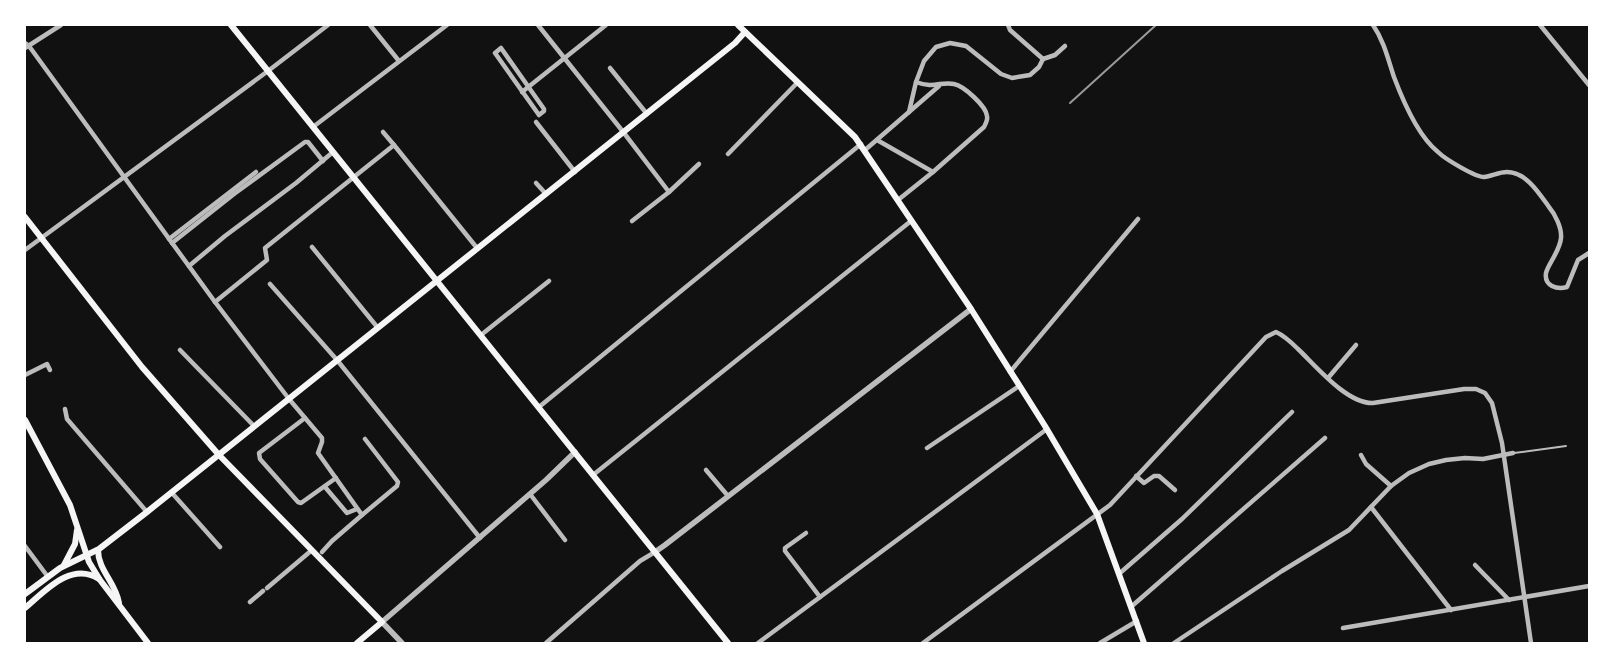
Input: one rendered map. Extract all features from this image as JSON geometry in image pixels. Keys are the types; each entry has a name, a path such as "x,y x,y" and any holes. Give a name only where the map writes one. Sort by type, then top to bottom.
{"main road":[{"path":"231,25 728,643"},
{"path":"738,25 863,147 971,309 1047,429 1097,514 1144,643"},
{"path":"25,594 64,566 98,550 172,493 477,248 624,133 735,43 745,32"},
{"path":"25,217 142,367 219,455 382,622 357,643"},
{"path":"25,420 70,505 86,556 100,580 148,643"},
{"path":"64,566 75,544 77,526"},
{"path":"98,550 99,561 115,588 119,605"},
{"path":"25,608 67,576 84,573 93,575 100,580"}],"street":[{"path":"61,25 26,45 215,302 322,438 318,453 362,514"},
{"path":"25,250 268,72 328,25"},
{"path":"370,25 399,61"},
{"path":"314,127 447,25"},
{"path":"538,25 624,133 628,141 668,192"},
{"path":"522,92 606,25"},
{"path":"1008,25 1010,30 1043,59"},
{"path":"1373,25 1385,46 1400,93 1429,145 1439,154 1476,175 1484,177 1506,172 1515,173 1523,177 1552,210 1561,239 1546,273 1552,287 1557,289 1567,287 1578,260 1589,253"},
{"path":"1540,25 1589,85"},
{"path":"909,112 916,82 924,61 936,47 950,43 966,46 1007,77 1018,78 1030,75 1039,67 1043,59 1055,55 1065,46"},
{"path":"503,48 529,87 544,111 538,115 495,52 503,48"},
{"path":"610,68 647,114"},
{"path":"728,154 798,82"},
{"path":"898,200 984,127 988,118 986,111 979,102 958,85 925,86 916,82"},
{"path":"540,407 863,147 877,140 940,85"},
{"path":"536,122 575,172"},
{"path":"383,132 477,248"},
{"path":"877,140 933,172"},
{"path":"171,241 304,142 308,142 323,161"},
{"path":"215,302 267,260 265,248 394,145"},
{"path":"189,266 333,152"},
{"path":"632,221 699,164"},
{"path":"171,241 256,172"},
{"path":"536,183 546,194"},
{"path":"1010,372 1138,219"},
{"path":"593,476 911,221"},
{"path":"312,247 378,328"},
{"path":"481,335 549,281"},
{"path":"270,284 337,360 480,538"},
{"path":"546,643 640,561 665,546 971,309"},
{"path":"923,643 1110,505 1268,335 1274,332 1287,338 1328,378 1360,401 1368,403 1464,389 1476,389 1485,393 1492,403 1502,443 1502,456 1524,587 1531,643"},
{"path":"1328,378 1356,346"},
{"path":"180,350 254,426"},
{"path":"25,375 47,364 50,370"},
{"path":"927,448 1019,386"},
{"path":"65,409 67,419 147,512"},
{"path":"1120,573 1182,519 1292,412"},
{"path":"305,418 259,453 259,456 298,502 304,501 336,478"},
{"path":"758,643 1047,429"},
{"path":"1132,606 1325,438"},
{"path":"322,552 362,514 397,486 398,482 366,439"},
{"path":"402,643 382,622 530,494 575,452"},
{"path":"1174,643 1282,571 1349,530 1391,486 1418,468 1455,458 1483,459 1513,453"},
{"path":"1361,455 1366,464 1391,486"},
{"path":"706,470 728,496"},
{"path":"1136,476 1144,483 1154,476 1159,476 1175,490"},
{"path":"325,487 347,513 357,508"},
{"path":"172,493 220,547"},
{"path":"530,494 565,540"},
{"path":"1370,507 1451,610"},
{"path":"806,533 785,548 785,550 820,597"},
{"path":"25,546 48,577"},
{"path":"250,602 312,550"},
{"path":"1476,565 1509,600"},
{"path":"1343,628 1589,586"},
{"path":"1100,643 1137,621"}],"lane":[{"path":"1513,453 1566,446"}],"railway":[{"path":"1070,103 1156,25"}]}
